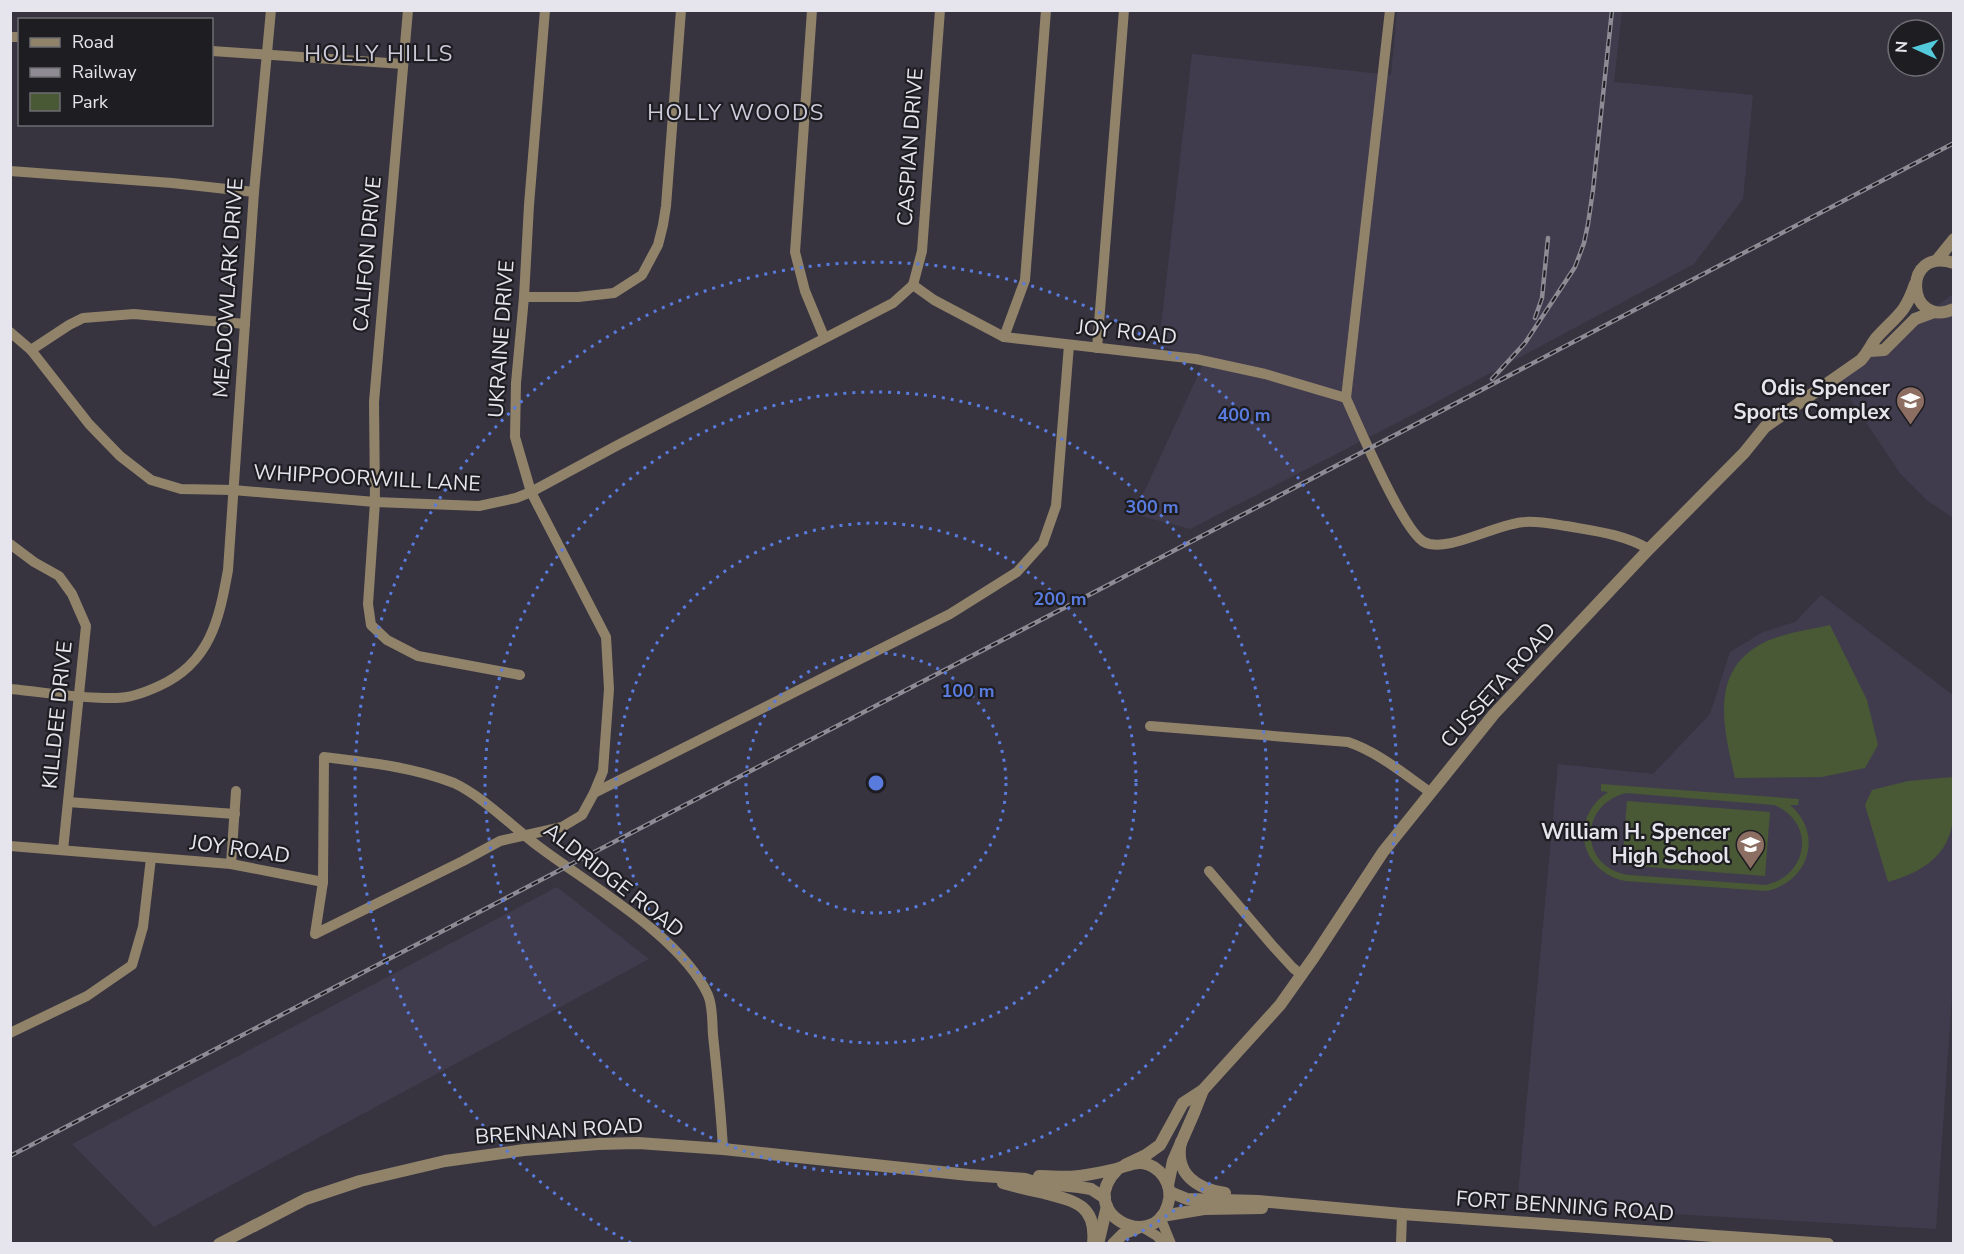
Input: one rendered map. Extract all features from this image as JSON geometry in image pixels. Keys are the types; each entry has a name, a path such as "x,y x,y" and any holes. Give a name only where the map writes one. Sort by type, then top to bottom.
{"street":[{"name":"MEADOWLARK DRIVE","path":"10,690 118,699 148,691 176,678 196,661 216,622 228,570 254,192 272,10"},
{"name":"CALIFON DRIVE","path":"408,10 374,402 375,501 368,604 371,625 387,640 418,656 520,675"},
{"name":"UKRAINE DRIVE","path":"545,10 516,383 514,437 531,492 606,637 609,689 603,771 594,793"},
{"path":"524,297 578,297 614,293 642,275 658,245 666,206 681,10"},
{"path":"812,10 795,252 805,291 824,337"},
{"name":"CASPIAN DRIVE","path":"913,285 922,251 940,10"},
{"path":"1004,337 1025,280 1046,10"},
{"path":"1097,348 1124,10"},
{"path":"1390,10 1346,398 1368,448 1403,515 1416,536 1424,542 1436,546 1448,544 1500,526 1541,522 1610,533 1630,539 1649,549"},
{"path":"213,51 403,63"},
{"path":"10,171 172,183 254,192"},
{"name":"CUSSETA ROAD","path":"1122,1167 1160,1145 1183,1103 1203,1090 1280,1005 1383,852 1494,714 1649,549 1744,453 1765,427 1861,360 1870,351 1875,339 1896,320 1908,304 1917,275 1923,268 1937,260 1951,245 1953,239"},
{"path":"1937,260 1953,263"},
{"path":"1915,284 1919,301 1934,312"},
{"name":"WHIPPOORWILL LANE","path":"10,332 31,350 88,424 135,470 151,480 181,489 233,490 479,506 516,498 531,492 893,303 913,285"},
{"name":"JOY ROAD","path":"913,285 934,300 1004,337 1196,359 1265,374 1346,398"},
{"name":"CUSSETA ROAD","path":"1870,351 1884,350 1915,319 1934,312 1943,313 1953,309"},
{"path":"31,350 83,318 134,314 245,324"},
{"path":"323,882 315,933 500,841 562,827 582,815 594,793 950,614 1017,572 1043,543 1056,506 1069,345"},
{"name":"KILLDEE DRIVE","path":"10,544 34,562 59,576 72,594 86,626 63,850"},
{"path":"1150,726 1348,742 1370,751 1430,792"},
{"name":"ALDRIDGE ROAD","path":"323,882 324,757 413,771 455,784 508,820 567,868 628,910 685,960 709,996 723,1149"},
{"path":"231,864 236,791"},
{"path":"68,802 235,814"},
{"name":"JOY ROAD","path":"10,846 231,864 323,882"},
{"path":"10,1033 87,996 132,965 142,927 151,858"},
{"path":"1209,871 1272,945 1302,975"},
{"name":"CUSSETA ROAD","path":"1169,1189 1173,1161 1203,1090"},
{"path":"1181,1142 1179,1159 1192,1180 1211,1191 1247,1196 1258,1200"},
{"name":"BRENNAN ROAD","path":"219,1244 306,1199 360,1181 445,1161 524,1149 598,1144 638,1143 723,1149 1025,1179 1038,1183 1090,1189 1106,1202"},
{"path":"1096,1244 1106,1202 1108,1182 1122,1167 1140,1162 1148,1164 1160,1172 1169,1189 1169,1201 1161,1217 1155,1222 1123,1234 1113,1244"},
{"name":"BRENNAN ROAD","path":"1025,1179 1034,1176 1077,1176 1122,1167"},
{"path":"969,1175 1071,1199 1090,1216 1096,1244"},
{"name":"FORT BENNING ROAD","path":"1169,1189 1187,1199 1258,1200 1402,1214 1828,1244"},
{"path":"1106,1202 1116,1219 1122,1224 1140,1227 1157,1236 1164,1244"},
{"name":"FORT BENNING ROAD","path":"1161,1217 1204,1209 1287,1208 1300,1205"},
{"path":"1401,1244 1402,1214"},
{"path":"1161,1217 1171,1244"}],"shaded area":[{"path":"1397,11 1622,11 1614,82 1753,95 1743,199 1694,264 1416,413 1190,529 1134,514 1204,362 1159,345 1192,54 1391,75"},
{"name":"Odis Spencer Sports Complex","path":"1953,294 1953,518 1928,501 1900,473 1837,379"},
{"name":"William H. Spencer High School","path":"1821,595 1953,695 1954,964 1936,1229 1517,1205 1558,764 1653,774 1710,714 1730,652 1763,632 1795,622"},
{"path":"557,887 649,959 154,1227 72,1144"}],"green space":[{"path":"1830,625 1867,700 1878,745 1865,768 1822,777 1735,778 1727,741 1724,703 1727,685 1734,669 1746,655 1763,643 1787,634"},
{"path":"1953,777 1954,815 1945,845 1924,867 1888,882 1865,805 1872,790 1908,781"},
{"path":"1601,784 1799,799 1798,805 1791,806 1807,830 1809,844 1807,856 1801,868 1792,878 1766,891 1625,881 1598,867 1589,856 1585,843 1584,829 1587,816 1595,803 1608,792 1601,791","holes":["1626,793 1774,805 1797,823 1802,848 1799,860 1791,871 1766,885 1629,875 1613,870 1601,861 1593,849 1591,836 1593,822 1599,810 1610,800"]},
{"path":"1627,801 1770,812 1765,876 1622,865"}],"railway":[{"path":"1492,379 1525,343 1575,267 1584,243 1593,190 1612,10"},
{"path":"10,1156 1954,143"},
{"path":"1535,318 1542,298 1548,238"}],"place":[{"name":"Odis Spencer Sports Complex","path":"1911,426"},
{"name":"William H. Spencer High School","path":"1751,870"}],"district":[{"name":"HOLLY HILLS","path":"379,54"},
{"name":"HOLLY WOODS","path":"736,113"}]}
